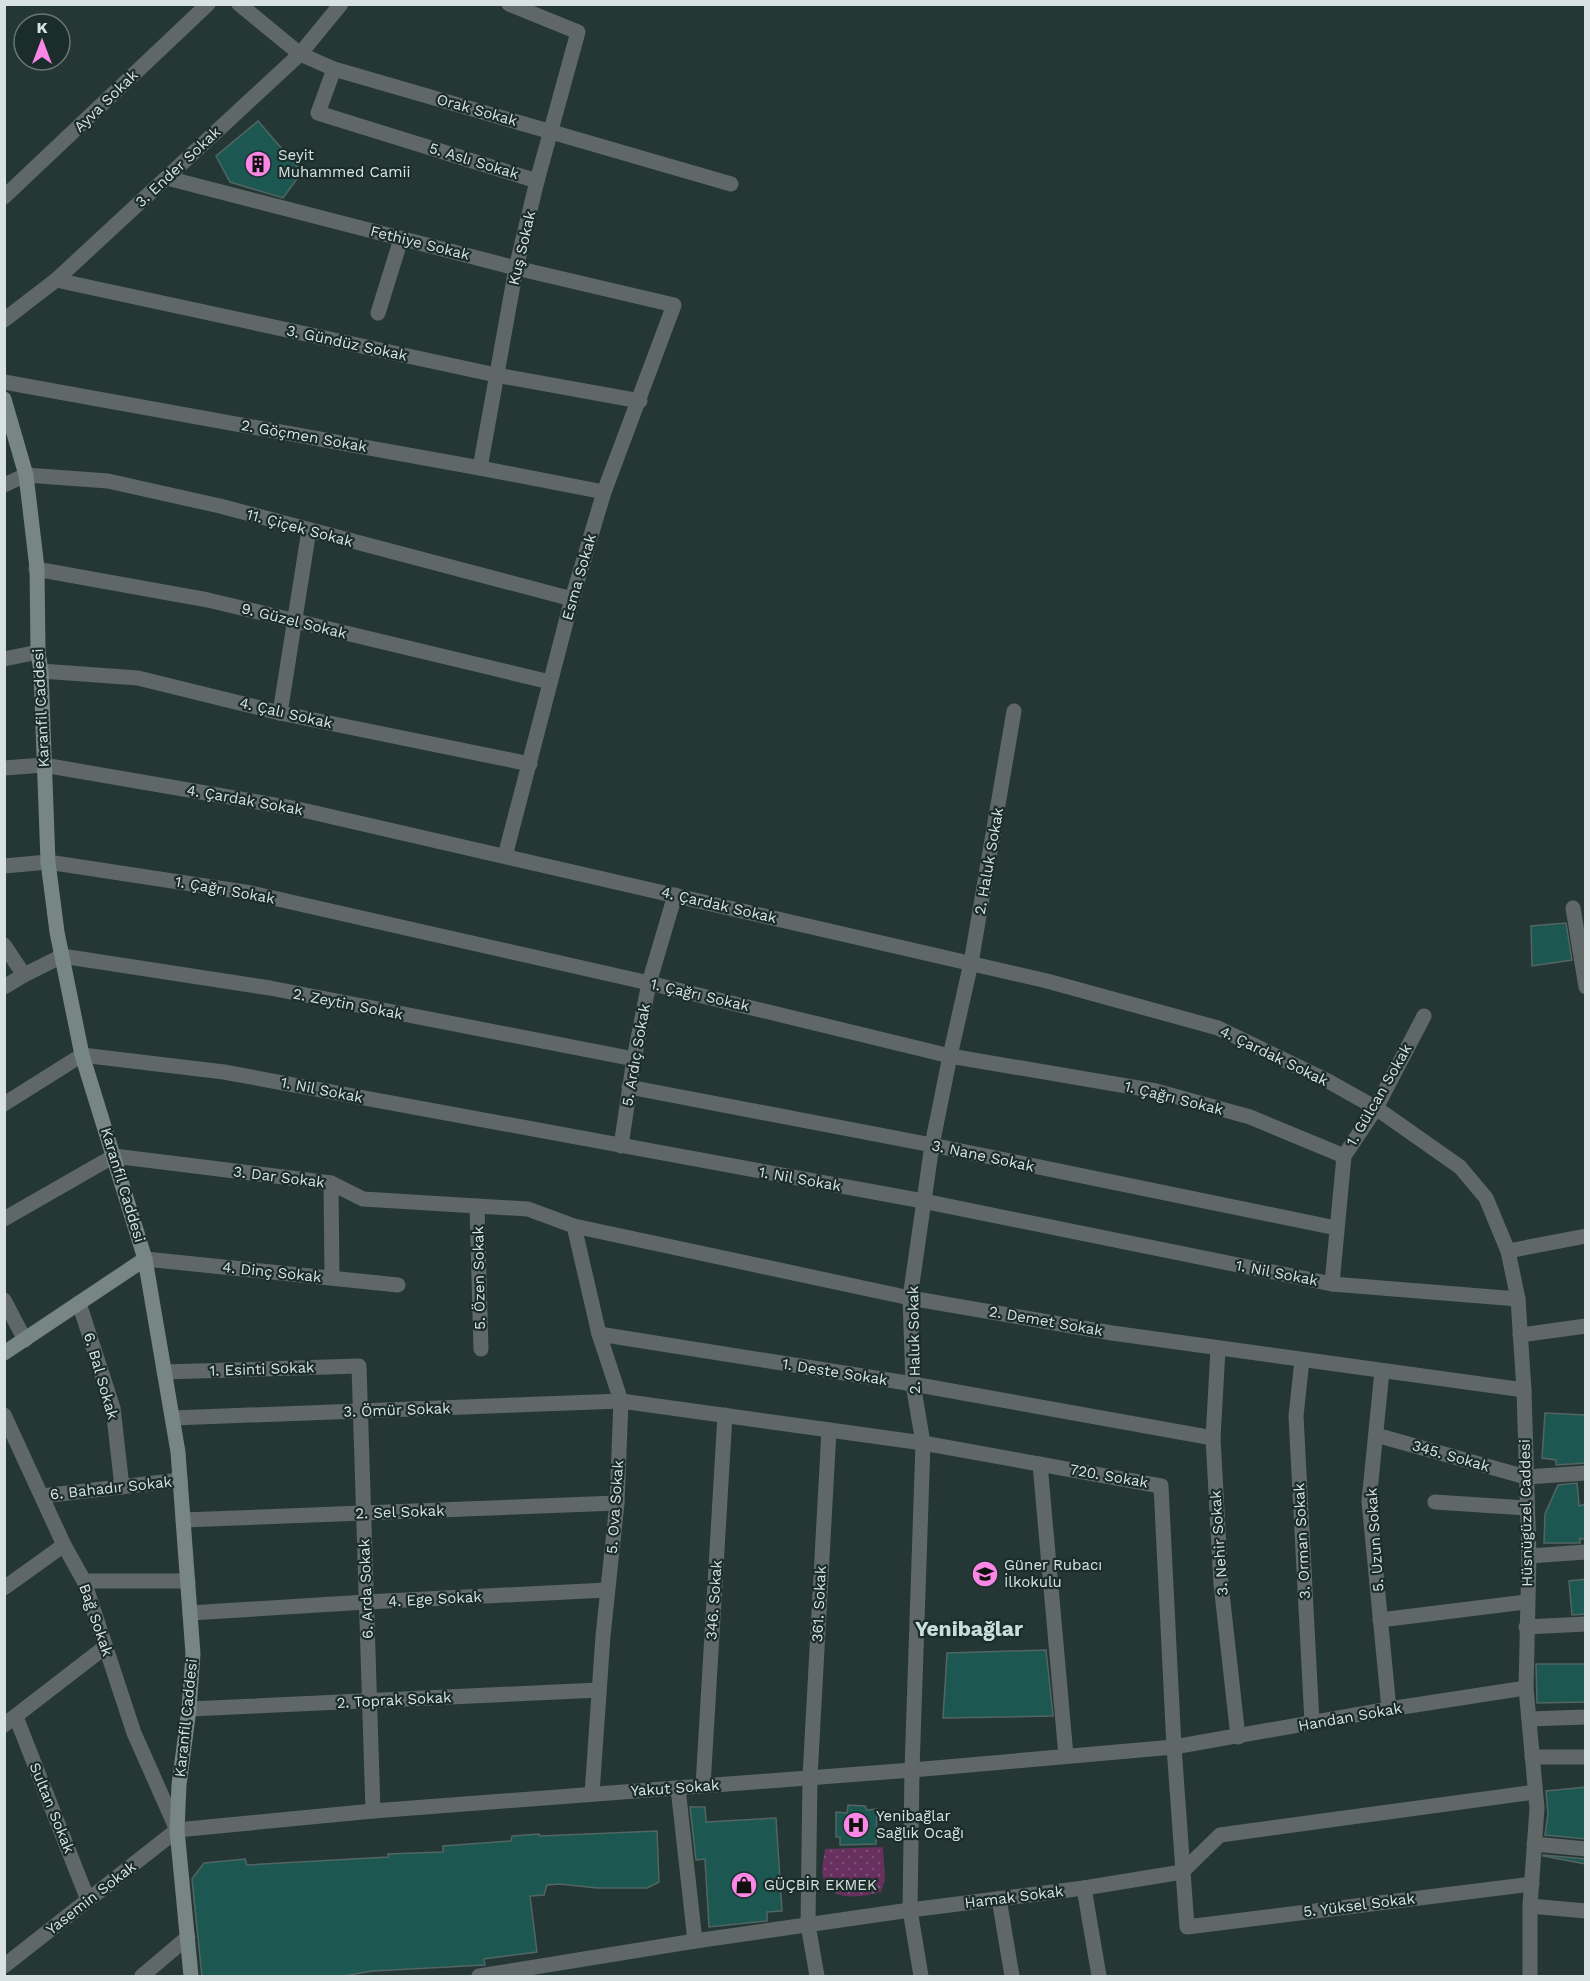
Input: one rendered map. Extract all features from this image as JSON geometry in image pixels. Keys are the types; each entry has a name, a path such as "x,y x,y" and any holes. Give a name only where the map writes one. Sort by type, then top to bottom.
{"street":[{"name":"Ayva Sokak","path":"4,198 208,4"},
{"name":"Orak Sokak","path":"239,4 300,54 334,69 731,184"},
{"name":"3. Ender Sokak","path":"4,320 56,280 300,54 341,4"},
{"name":"Kuş Sokak","path":"480,468 516,268 578,32 508,4"},
{"name":"5. Aslı Sokak","path":"334,69 318,113 537,181"},
{"name":"Fethiye Sokak","path":"167,178 516,268 674,305"},
{"path":"378,313 402,239"},
{"name":"3. Gündüz Sokak","path":"56,280 496,375 640,401"},
{"name":"Esma Sokak","path":"505,856 572,599 604,492 640,401 674,305"},
{"name":"2. Göçmen Sokak","path":"4,382 604,492"},
{"name":"Karanfil Caddesi","path":"4,399 26,475 36,569 48,862 62,956 82,1055 146,1259 180,1480 193,1654 189,1709 179,1785 177,1830 191,1977"},
{"path":"4,485 26,475"},
{"name":"11. Çiçek Sokak","path":"26,475 108,481 220,506 572,599"},
{"path":"280,713 309,530"},
{"name":"9. Güzel Sokak","path":"36,569 208,600 550,682"},
{"path":"4,658 38,652"},
{"name":"4. Çalı Sokak","path":"41,670 138,678 280,713 530,764"},
{"name":"2. Haluk Sokak","path":"921,1977 910,1910 912,1770 923,1443 912,1384 910,1298 932,1145 972,963 1014,711"},
{"name":"4. Çardak Sokak","path":"4,768 44,765 298,809 1047,981 1218,1028 1328,1081 1376,1108"},
{"name":"1. Çağrı Sokak","path":"4,866 48,862 251,893 649,983 950,1056 1156,1090 1250,1118 1344,1156"},
{"name":"5. Ardıç Sokak","path":"621,1146 629,1087 649,983 675,895"},
{"path":"1573,908 1586,987"},
{"path":"4,945 24,975"},
{"path":"4,987 62,956"},
{"name":"2. Zeytin Sokak","path":"62,956 270,988 634,1059"},
{"name":"1. Gülcan Sokak","path":"1332,1284 1344,1156 1376,1108 1424,1016"},
{"path":"4,1104 82,1055"},
{"name":"1. Nil Sokak","path":"82,1055 224,1072 923,1202 1332,1284 1518,1299"},
{"name":"3. Nane Sokak","path":"629,1087 932,1145 1336,1228"},
{"name":"Hüsnügüzel Caddesi","path":"1376,1108 1460,1167 1486,1198 1508,1251 1518,1299 1524,1390 1529,1556 1526,1688 1537,1808 1530,1906 1530,1977"},
{"path":"4,1219 114,1156"},
{"name":"3. Dar Sokak","path":"114,1156 331,1183 363,1199 528,1209 574,1226"},
{"path":"331,1183 332,1278"},
{"name":"5. Özen Sokak","path":"477,1206 481,1349"},
{"name":"2. Demet Sokak","path":"574,1226 910,1298 1112,1333 1524,1390"},
{"name":"5. Ova Sokak","path":"574,1226 599,1334 621,1401 616,1503 607,1590 592,1794"},
{"path":"1508,1251 1586,1236"},
{"path":"4,1353 146,1259"},
{"name":"4. Dinç Sokak","path":"146,1259 398,1285"},
{"path":"4,1300 24,1340"},
{"name":"6. Bal Sokak","path":"79,1303 113,1408 122,1487"},
{"path":"1520,1335 1586,1326"},
{"name":"1. Deste Sokak","path":"599,1334 912,1384 1213,1438"},
{"name":"3. Nehir Sokak","path":"1218,1349 1213,1438 1221,1584 1238,1737"},
{"name":"3. Orman Sokak","path":"1302,1360 1296,1416 1312,1723"},
{"name":"1. Esinti Sokak","path":"165,1371 359,1366"},
{"name":"6. Arda Sokak","path":"359,1366 373,1811"},
{"name":"5. Uzun Sokak","path":"1382,1371 1369,1501 1389,1709"},
{"name":"3. Ömür Sokak","path":"172,1418 621,1401"},
{"name":"720. Sokak","path":"621,1401 923,1443 1161,1486 1174,1747 1187,1927"},
{"name":"Bağ Sokak","path":"4,1415 64,1545 84,1581 134,1733 177,1830"},
{"name":"346. Sokak","path":"703,1786 725,1415"},
{"name":"361. Sokak","path":"818,1977 808,1925 810,1778 829,1430"},
{"name":"345. Sokak","path":"1376,1435 1527,1477 1586,1473"},
{"path":"1040,1464 1066,1756"},
{"name":"6. Bahadır Sokak","path":"42,1496 180,1480"},
{"path":"1434,1502 1527,1508"},
{"name":"2. Sel Sokak","path":"183,1520 616,1503"},
{"path":"7,1580 64,1545"},
{"path":"1529,1556 1586,1552"},
{"path":"84,1581 188,1581"},
{"name":"4. Ege Sokak","path":"190,1613 607,1590"},
{"path":"1380,1620 1527,1602"},
{"path":"1526,1627 1586,1624"},
{"path":"10,1721 105,1647"},
{"name":"Handan Sokak","path":"1174,1747 1389,1709 1526,1688"},
{"name":"2. Toprak Sokak","path":"189,1709 599,1690"},
{"path":"1529,1719 1586,1717"},
{"name":"Sultan Sokak","path":"10,1721 88,1900"},
{"name":"Yakut Sokak","path":"177,1830 373,1811 912,1770 1174,1747"},
{"path":"1532,1757 1586,1757"},
{"path":"678,1788 695,1941"},
{"path":"1182,1872 1220,1834 1535,1792"},
{"name":"Yasemin Sokak","path":"5,1966 177,1830"},
{"path":"1534,1844 1586,1849"},
{"name":"Hamak Sokak","path":"479,1977 695,1941 1084,1888 1182,1872"},
{"name":"5. Yüksel Sokak","path":"1187,1927 1532,1884"},
{"path":"1084,1888 1099,1977"},
{"path":"999,1899 1012,1977"},
{"path":"1530,1906 1586,1911"},
{"path":"142,1977 188,1937"}],"shaded area":[{"path":"883,1847 885,1879 881,1892 847,1896 832,1891 827,1885 822,1874 825,1849"}],"building":[{"name":"Seyit Muhammed Camii","path":"258,121 302,172 283,198 230,182 216,156"},
{"path":"1566,923 1572,960 1532,966 1531,926"},
{"path":"1545,1413 1586,1415 1586,1463 1556,1465 1556,1460 1542,1458"},
{"path":"1577,1483 1579,1506 1586,1504 1586,1540 1580,1538 1580,1543 1544,1543 1545,1514 1558,1485"},
{"path":"1586,1579 1586,1614 1572,1615 1569,1581"},
{"path":"1046,1650 1053,1716 943,1718 947,1653"},
{"path":"1536,1664 1586,1664 1586,1702 1537,1703"},
{"path":"1586,1787 1586,1839 1545,1835 1548,1814 1546,1791"},
{"name":"Yenibağlar Sağlık Ocağı","path":"848,1805 865,1806 867,1810 877,1809 876,1844 840,1845 840,1837 836,1837 836,1812 847,1813"},
{"name":"GÜÇBİR EKMEK","path":"690,1807 705,1807 706,1822 776,1818 782,1911 767,1912 767,1921 709,1927 705,1859 696,1860"},
{"path":"657,1831 659,1882 647,1888 547,1885 544,1895 530,1896 537,1952 484,1959 485,1965 373,1971 337,1977 202,1977 192,1879 204,1863 245,1859 247,1865 388,1857 388,1854 443,1852 443,1846 511,1841 512,1836"},
{"path":"1543,1856 1586,1859 1586,1864"}],"place":[{"name":"Seyit Muhammed Camii","path":"258,164"},
{"name":"Güner Rubacı İlkokulu","path":"985,1574"},
{"name":"Yenibağlar Sağlık Ocağı","path":"856,1825"},
{"name":"GÜÇBİR EKMEK","path":"744,1885"}],"district":[{"name":"Yenibağlar","path":"969,1629"}]}
